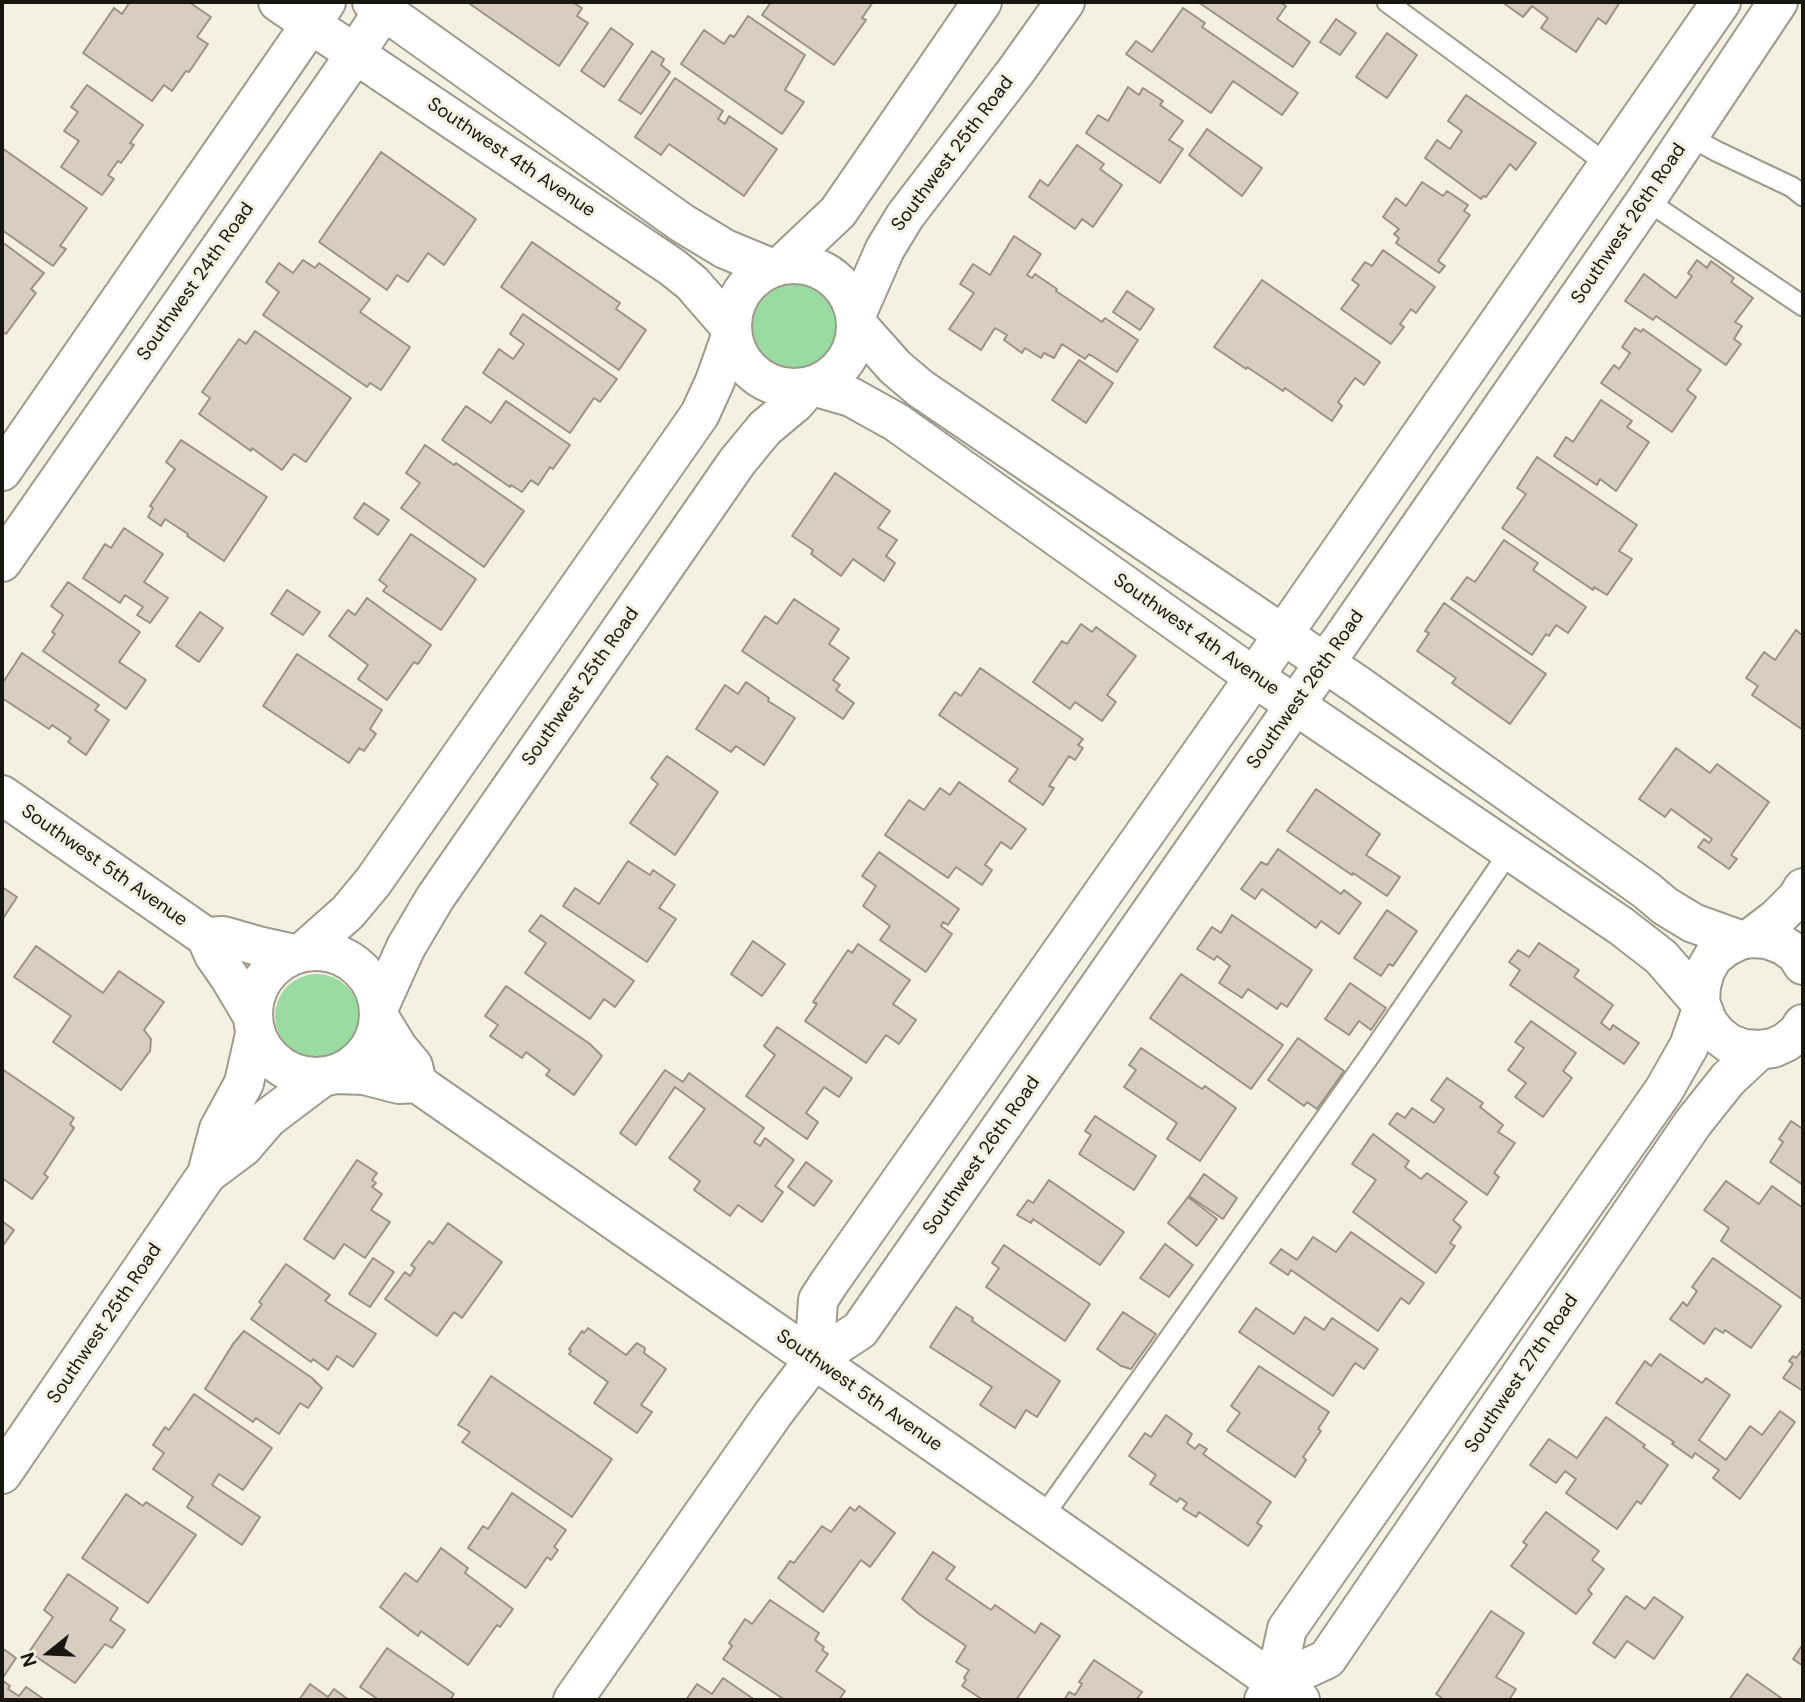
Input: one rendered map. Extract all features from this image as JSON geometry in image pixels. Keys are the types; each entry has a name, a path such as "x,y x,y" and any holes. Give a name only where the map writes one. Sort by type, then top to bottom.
{"street":[{"name":"Southwest 4th Avenue","path":"278,2 318,13 354,54 672,267 698,289 732,331"},
{"path":"299,952 322,950 339,954 354,963 366,975 375,990 379,1012 377,1032 371,1046 362,1058 350,1067 329,1076 306,1077 293,1073 281,1067 261,1047 254,1024 253,1002 263,977 271,968 299,952 348,912 373,882 700,414 715,381 732,331 736,303 742,292 760,274 777,266 838,212 982,2"},
{"name":"Southwest 25th Road","path":"856,319 880,260 905,216 1065,2"},
{"path":"814,1360 818,1300 1254,677 1721,2"},
{"name":"Southwest 26th Road","path":"573,1700 772,1414 814,1360 860,1330 1646,200 1778,2"},
{"path":"381,4 682,223 725,249 777,266 799,264 815,267 830,275 851,299 856,319 856,336 846,362 826,380 798,389 775,386 754,374 740,356 732,331"},
{"name":"Southwest 24th Road","path":"2,562 354,54 381,4"},
{"path":"2,471 318,13"},
{"path":"856,319 895,367 921,389 1325,662 1672,910 1704,928 1746,939 1767,939 1783,945 1796,954 1803,965"},
{"name":"Southwest 4th Avenue","path":"811,386 851,397 896,422 1254,677 1649,946 1674,971 1701,1006 1708,1023 1730,1044 1744,1049 1779,1050"},
{"name":"Southwest 25th Road","path":"379,1012 406,947 430,905 754,440 811,386"},
{"name":"Southwest 5th Avenue","path":"2,795 206,937 254,1024"},
{"path":"1280,1695 1287,1629 1664,1090 1689,1045 1701,1006 1701,986 1705,971 1713,957 1777,918 1803,888"},
{"name":"Southwest 5th Avenue","path":"206,937 223,936 258,946 299,952"},
{"name":"Southwest 5th Avenue","path":"379,1012 398,1048 413,1066 417,1083"},
{"name":"Southwest 25th Road","path":"207,1174 219,1129 244,1083 254,1024"},
{"name":"Southwest 27th Road","path":"1280,1695 1327,1658 1693,1123 1728,1079 1779,1050 1803,1024"},
{"name":"Southwest 5th Avenue","path":"329,1076 364,1075 399,1084 417,1083 1042,1518 1280,1695"},
{"name":"Southwest 25th Road","path":"2,1474 207,1174 243,1147 268,1118 329,1076"}],"lane":[{"path":"1387,2 1608,166"},
{"path":"1689,136 1803,195"},
{"path":"1646,200 1803,306"},
{"path":"1042,1518 1371,1054 1510,851"}],"green space":[{"path":"795,283 812,287 826,296 835,310 839,327 835,344 826,358 812,367 795,371 778,367 764,358 755,344 751,327 755,310 764,296 778,287"},
{"path":"309,974 325,974 341,981 352,992 359,1008 356,1032 347,1046 325,1058 309,1058 293,1051 282,1040 275,1024 275,1008 282,992 293,981"}],"building":[{"path":"130,2 189,2 211,17 197,37 208,44 189,72 186,71 172,91 164,85 152,101 83,53 114,8 122,14"},
{"path":"572,2 582,8 577,16 588,23 559,66 470,4"},
{"path":"771,2 873,2 862,18 866,20 834,65 762,15"},
{"path":"1198,2 1279,2 1286,6 1277,19 1310,42 1293,67"},
{"path":"1502,2 1620,2 1606,24 1598,18 1576,52 1541,28 1548,18 1532,6 1523,17"},
{"path":"1183,8 1205,23 1202,27 1298,93 1282,115 1233,81 1211,113 1126,54 1136,41 1152,52"},
{"path":"748,16 805,55 785,90 804,102 782,134 681,64 704,30 724,44 730,35 734,37"},
{"path":"1336,19 1356,33 1340,55 1320,42"},
{"path":"611,28 633,44 604,87 581,71"},
{"path":"1387,33 1417,55 1387,98 1356,77"},
{"path":"652,51 664,59 661,65 670,72 641,114 619,100"},
{"path":"675,78 723,111 718,119 725,124 729,116 777,149 744,196 669,144 661,155 635,137"},
{"path":"87,85 143,125 130,143 134,145 108,175 114,179 102,195 61,167 79,141 64,131 78,112 71,107"},
{"path":"1128,87 1139,95 1143,88 1163,101 1160,105 1183,121 1169,140 1183,149 1160,183 1086,133 1098,115 1108,121"},
{"path":"1466,95 1536,143 1516,170 1510,164 1486,197 1481,199 1425,158 1437,140 1450,149 1462,131 1448,121"},
{"path":"1207,129 1262,168 1242,196 1189,155"},
{"path":"1077,145 1104,164 1100,169 1122,185 1093,227 1082,219 1075,229 1029,197 1040,180 1048,186"},
{"path":"2,148 87,208 60,246 66,249 53,266 2,230"},
{"path":"381,152 476,219 444,265 428,253 408,282 397,275 387,290 319,242"},
{"path":"1422,182 1443,196 1447,191 1468,205 1464,211 1470,215 1438,261 1445,266 1439,273 1396,243 1399,238 1394,234 1399,229 1383,217 1396,198 1406,206"},
{"path":"1014,236 1041,254 1027,275 1032,278 1035,274 1102,322 1105,318 1138,340 1117,372 1089,354 1085,359 1062,344 1054,358 1044,353 1041,358 1025,348 1022,353 1004,340 1007,335 995,328 981,350 949,329 974,293 960,284 973,264 990,275"},
{"path":"2,242 44,273 31,289 36,293 6,334 2,331"},
{"path":"532,242 620,303 616,309 646,330 619,370 501,287"},
{"path":"1383,250 1435,287 1416,313 1411,309 1400,324 1404,327 1391,344 1341,309 1359,285 1352,280 1365,262 1372,266"},
{"path":"303,260 315,268 319,263 370,299 360,312 410,347 381,390 370,383 367,387 263,315 279,292 266,282 279,263 293,273"},
{"path":"1697,260 1707,268 1711,261 1734,278 1731,282 1753,298 1735,322 1742,326 1734,339 1741,344 1726,365 1656,316 1653,320 1625,301 1644,274 1676,298 1692,276 1688,273"},
{"path":"1262,280 1380,362 1364,385 1355,378 1338,402 1342,406 1332,421 1285,388 1283,391 1214,347"},
{"path":"1127,291 1154,309 1140,330 1113,312"},
{"path":"523,314 617,379 600,402 594,398 570,433 483,373 499,349 513,359 524,344 510,334"},
{"path":"1635,328 1641,332 1643,329 1701,370 1687,390 1696,397 1672,432 1601,383 1614,365 1619,369 1630,353 1622,347"},
{"path":"255,331 351,398 306,462 294,454 282,470 199,414 210,398 202,392 239,339 246,344"},
{"path":"1079,360 1113,383 1086,423 1052,400"},
{"path":"1601,400 1632,421 1627,427 1649,442 1616,491 1600,479 1597,485 1554,456 1566,437 1573,442"},
{"path":"506,401 570,445 538,485 531,480 522,492 511,485 510,487 442,440 466,406 491,423"},
{"path":"181,440 267,497 224,561 165,519 161,526 148,517 153,508 150,506 175,469 166,462"},
{"path":"425,445 454,465 456,463 524,511 484,567 401,508 420,483 406,473"},
{"path":"1537,457 1637,525 1619,551 1632,559 1607,595 1594,587 1593,590 1502,528 1526,494 1517,488"},
{"path":"835,473 890,511 878,528 897,540 886,556 895,563 884,581 853,559 841,576 811,554 813,550 792,536"},
{"path":"364,503 389,520 378,535 354,518"},
{"path":"124,528 163,554 144,582 168,598 150,623 137,615 143,607 125,595 120,603 83,578 105,544 111,548"},
{"path":"411,534 476,579 441,630 383,591 387,586 379,580"},
{"path":"1504,540 1538,563 1533,570 1586,607 1568,633 1556,625 1549,636 1546,634 1532,655 1451,599 1467,577 1475,582"},
{"path":"68,582 140,632 119,662 146,680 126,709 43,651 55,634 52,632 63,615 51,606"},
{"path":"287,590 320,612 303,635 271,614"},
{"path":"367,598 431,645 418,664 414,662 387,700 358,679 368,665 329,636 348,610 355,615"},
{"path":"794,599 839,629 829,644 849,658 833,680 840,685 836,690 854,703 843,719 742,651 765,616 777,624"},
{"path":"1444,603 1546,674 1510,724 1452,683 1456,678 1417,651 1429,633 1425,631"},
{"path":"200,612 223,628 199,662 176,646"},
{"path":"1081,624 1092,632 1096,627 1136,656 1107,695 1116,702 1102,721 1075,702 1070,709 1033,682 1062,641 1067,644"},
{"path":"1796,630 1803,636 1803,730 1752,695 1758,686 1746,678 1764,652 1775,660"},
{"path":"22,653 99,705 95,710 109,720 86,755 68,742 71,738 52,725 49,729 2,698 2,684"},
{"path":"297,654 382,710 370,729 376,734 364,751 359,748 349,763 263,706"},
{"path":"980,668 1083,739 1078,745 1083,748 1075,760 1069,756 1049,786 1054,788 1043,805 1009,781 1018,769 939,715 955,692 961,696"},
{"path":"746,682 769,698 768,701 795,718 764,765 736,746 731,752 696,729 725,685 738,694"},
{"path":"1676,748 1710,773 1717,764 1769,802 1731,855 1737,859 1729,869 1698,847 1704,839 1709,843 1712,839 1671,809 1665,817 1639,799"},
{"path":"667,756 718,792 675,855 630,823 658,784 651,778"},
{"path":"959,782 1026,829 1011,849 1001,842 985,865 992,870 982,885 956,867 948,878 885,835 909,800 924,810 940,788 950,795"},
{"path":"1316,789 1380,834 1366,855 1400,877 1387,896 1287,831"},
{"path":"1278,849 1341,894 1344,890 1361,903 1339,934 1321,921 1316,928 1262,889 1255,899 1241,889 1261,862 1267,865"},
{"path":"879,852 959,909 948,925 943,922 941,926 952,934 926,972 880,940 890,926 863,906 876,886 862,876"},
{"path":"628,861 650,875 653,870 675,885 659,908 676,919 647,962 563,906 575,888 599,904"},
{"path":"2,887 17,897 2,920"},
{"path":"1387,910 1417,931 1393,966 1389,964 1381,976 1354,958"},
{"path":"541,915 634,981 615,1007 604,999 590,1019 525,973 546,943 529,931"},
{"path":"1232,915 1312,970 1287,1007 1281,1003 1277,1009 1248,989 1242,998 1219,983 1230,966 1217,956 1214,960 1197,949 1212,927 1221,933"},
{"path":"753,941 785,964 762,996 731,974"},
{"path":"1539,943 1579,970 1574,977 1613,1005 1601,1023 1610,1030 1613,1025 1639,1043 1624,1064 1510,985 1520,970 1509,962 1518,950 1529,957"},
{"path":"858,944 910,980 893,1004 916,1020 899,1044 886,1035 866,1063 805,1021 817,1004 813,1002 848,950 852,953"},
{"path":"36,946 103,993 119,971 164,1002 144,1030 151,1039 150,1051 121,1090 53,1042 71,1016 14,977"},
{"path":"1181,974 1283,1045 1251,1089 1150,1018"},
{"path":"1350,983 1386,1008 1371,1030 1359,1021 1349,1035 1325,1019"},
{"path":"506,986 590,1044 602,1056 574,1095 546,1075 550,1070 526,1052 522,1058 490,1036 498,1025 485,1016"},
{"path":"1531,1021 1576,1053 1563,1071 1572,1078 1543,1117 1515,1097 1526,1083 1508,1070 1524,1048 1515,1042"},
{"path":"777,1027 852,1078 839,1097 824,1087 806,1113 818,1122 807,1139 746,1096 775,1055 764,1046"},
{"path":"1298,1038 1344,1071 1317,1109 1307,1102 1304,1106 1268,1080"},
{"path":"1141,1048 1236,1108 1200,1161 1167,1139 1177,1123 1124,1087 1136,1070 1129,1065"},
{"path":"2,1069 74,1118 70,1124 74,1128 44,1174 48,1177 32,1199 2,1178"},
{"path":"665,1070 683,1082 689,1073 764,1128 754,1142 760,1146 765,1138 794,1160 775,1186 783,1192 762,1222 738,1205 730,1216 694,1190 700,1181 669,1158 705,1109 675,1087 636,1145 620,1133"},
{"path":"1447,1078 1483,1103 1480,1107 1503,1125 1498,1132 1515,1143 1494,1173 1499,1177 1487,1195 1389,1124 1397,1113 1405,1118 1412,1108 1434,1123 1444,1109 1431,1100"},
{"path":"1095,1116 1156,1156 1134,1190 1079,1154 1091,1135 1085,1131"},
{"path":"1791,1121 1803,1129 1803,1185 1770,1162 1783,1142 1779,1139"},
{"path":"1373,1134 1409,1161 1405,1167 1421,1179 1427,1173 1467,1202 1453,1220 1461,1227 1450,1243 1455,1246 1436,1273 1353,1212 1376,1180 1352,1164"},
{"path":"357,1160 377,1173 372,1180 376,1183 372,1187 382,1194 371,1210 390,1222 365,1258 344,1244 334,1259 304,1239"},
{"path":"806,1162 832,1181 814,1206 788,1187"},
{"path":"1204,1174 1237,1198 1223,1219 1189,1196"},
{"path":"1049,1180 1124,1232 1100,1265 1033,1219 1031,1223 1017,1215 1028,1200 1033,1203"},
{"path":"1726,1181 1759,1204 1772,1186 1803,1208 1803,1300 1721,1241 1729,1228 1704,1210"},
{"path":"1188,1197 1217,1219 1197,1246 1168,1223"},
{"path":"2,1221 14,1230 2,1247"},
{"path":"448,1223 502,1262 462,1318 454,1312 437,1336 385,1299 405,1272 410,1276 415,1268 411,1265 429,1241 433,1244"},
{"path":"1351,1232 1424,1283 1409,1304 1401,1298 1378,1331 1291,1270 1288,1275 1270,1263 1281,1249 1297,1260 1313,1237 1336,1252"},
{"path":"1165,1244 1193,1265 1169,1297 1140,1278"},
{"path":"1004,1245 1090,1304 1065,1341 986,1287 999,1268 992,1263"},
{"path":"373,1258 394,1272 370,1307 349,1294"},
{"path":"1713,1258 1781,1306 1751,1348 1725,1330 1723,1333 1715,1328 1704,1344 1670,1319 1683,1302 1687,1306 1697,1291 1692,1287"},
{"path":"286,1264 330,1295 325,1301 376,1334 353,1367 337,1356 328,1370 313,1359 311,1362 251,1319 262,1304 259,1302"},
{"path":"956,1307 973,1318 972,1321 1060,1381 1037,1417 1026,1410 1015,1428 980,1405 992,1387 930,1347"},
{"path":"1256,1308 1294,1334 1305,1317 1324,1330 1332,1318 1378,1349 1364,1369 1355,1363 1333,1396 1239,1332"},
{"path":"1123,1312 1156,1334 1131,1369 1121,1366 1097,1349"},
{"path":"588,1328 626,1355 637,1343 645,1348 644,1353 666,1369 641,1405 652,1412 637,1433 594,1403 608,1382 569,1354 569,1349 582,1331 584,1333"},
{"path":"244,1331 312,1378 322,1388 308,1408 300,1403 279,1434 256,1418 253,1422 205,1389"},
{"path":"1803,1349 1803,1391 1783,1378 1793,1364 1789,1361 1793,1356 1796,1358"},
{"path":"1660,1354 1702,1383 1706,1378 1730,1395 1699,1440 1726,1460 1750,1426 1762,1435 1780,1411 1795,1422 1740,1499 1713,1478 1719,1470 1695,1453 1692,1458 1672,1444 1674,1442 1616,1403 1645,1361 1651,1366"},
{"path":"1259,1366 1329,1412 1318,1429 1321,1431 1303,1457 1306,1460 1295,1477 1227,1431 1240,1413 1231,1406"},
{"path":"491,1376 612,1459 572,1517 462,1442 470,1432 458,1425"},
{"path":"194,1394 272,1448 243,1490 219,1474 212,1485 260,1517 242,1545 187,1507 193,1497 153,1469 164,1453 153,1445 165,1427 169,1430"},
{"path":"1166,1415 1192,1434 1187,1443 1195,1449 1199,1444 1207,1449 1203,1454 1271,1502 1257,1523 1262,1526 1248,1546 1199,1512 1196,1517 1183,1509 1187,1503 1180,1498 1177,1502 1150,1484 1156,1475 1129,1456 1145,1433 1151,1437"},
{"path":"1606,1417 1668,1465 1641,1504 1637,1501 1617,1529 1566,1493 1576,1479 1565,1471 1556,1483 1530,1465 1549,1439 1577,1458"},
{"path":"512,1493 566,1530 554,1547 558,1550 551,1560 547,1557 526,1588 468,1548 483,1526 488,1529"},
{"path":"126,1494 143,1506 146,1502 196,1535 148,1603 82,1558"},
{"path":"859,1506 895,1533 870,1567 861,1560 823,1612 778,1578 790,1561 794,1563 822,1526 831,1532 850,1507 855,1511"},
{"path":"1546,1512 1599,1551 1592,1560 1604,1569 1588,1590 1592,1594 1576,1614 1511,1566 1527,1545 1523,1542"},
{"path":"441,1548 468,1568 465,1573 513,1609 500,1627 497,1625 468,1665 421,1631 418,1636 380,1607 405,1573 417,1582"},
{"path":"933,1552 955,1567 946,1579 991,1610 995,1605 1035,1633 1041,1623 1060,1636 1016,1700 983,1700 962,1686 969,1670 956,1662 966,1646 902,1599"},
{"path":"68,1574 118,1608 110,1620 125,1630 112,1648 105,1644 75,1683 29,1652 53,1617 44,1610"},
{"path":"1626,1596 1645,1609 1654,1597 1683,1617 1654,1659 1627,1641 1615,1658 1593,1643"},
{"path":"770,1600 819,1633 815,1640 828,1654 816,1671 845,1691 839,1700 785,1700 723,1659 732,1646 729,1643 745,1619 752,1624"},
{"path":"1491,1611 1524,1633 1496,1677 1516,1689 1509,1700 1445,1700 1436,1694"},
{"path":"1803,1644 1803,1666 1793,1659"},
{"path":"2,1648 16,1658 2,1679"},
{"path":"387,1648 454,1694 450,1700 379,1700 360,1687"},
{"path":"1094,1660 1142,1692 1136,1700 1064,1700 1069,1692 1075,1695 1082,1684 1079,1682"},
{"path":"1747,1674 1784,1700 1729,1700"},
{"path":"723,1678 755,1700 686,1700 697,1684 712,1694"},
{"path":"2,1680 10,1686 8,1689 19,1696 26,1687 45,1700 2,1700"},
{"path":"310,1684 328,1697 334,1689 349,1700 299,1700"}]}
